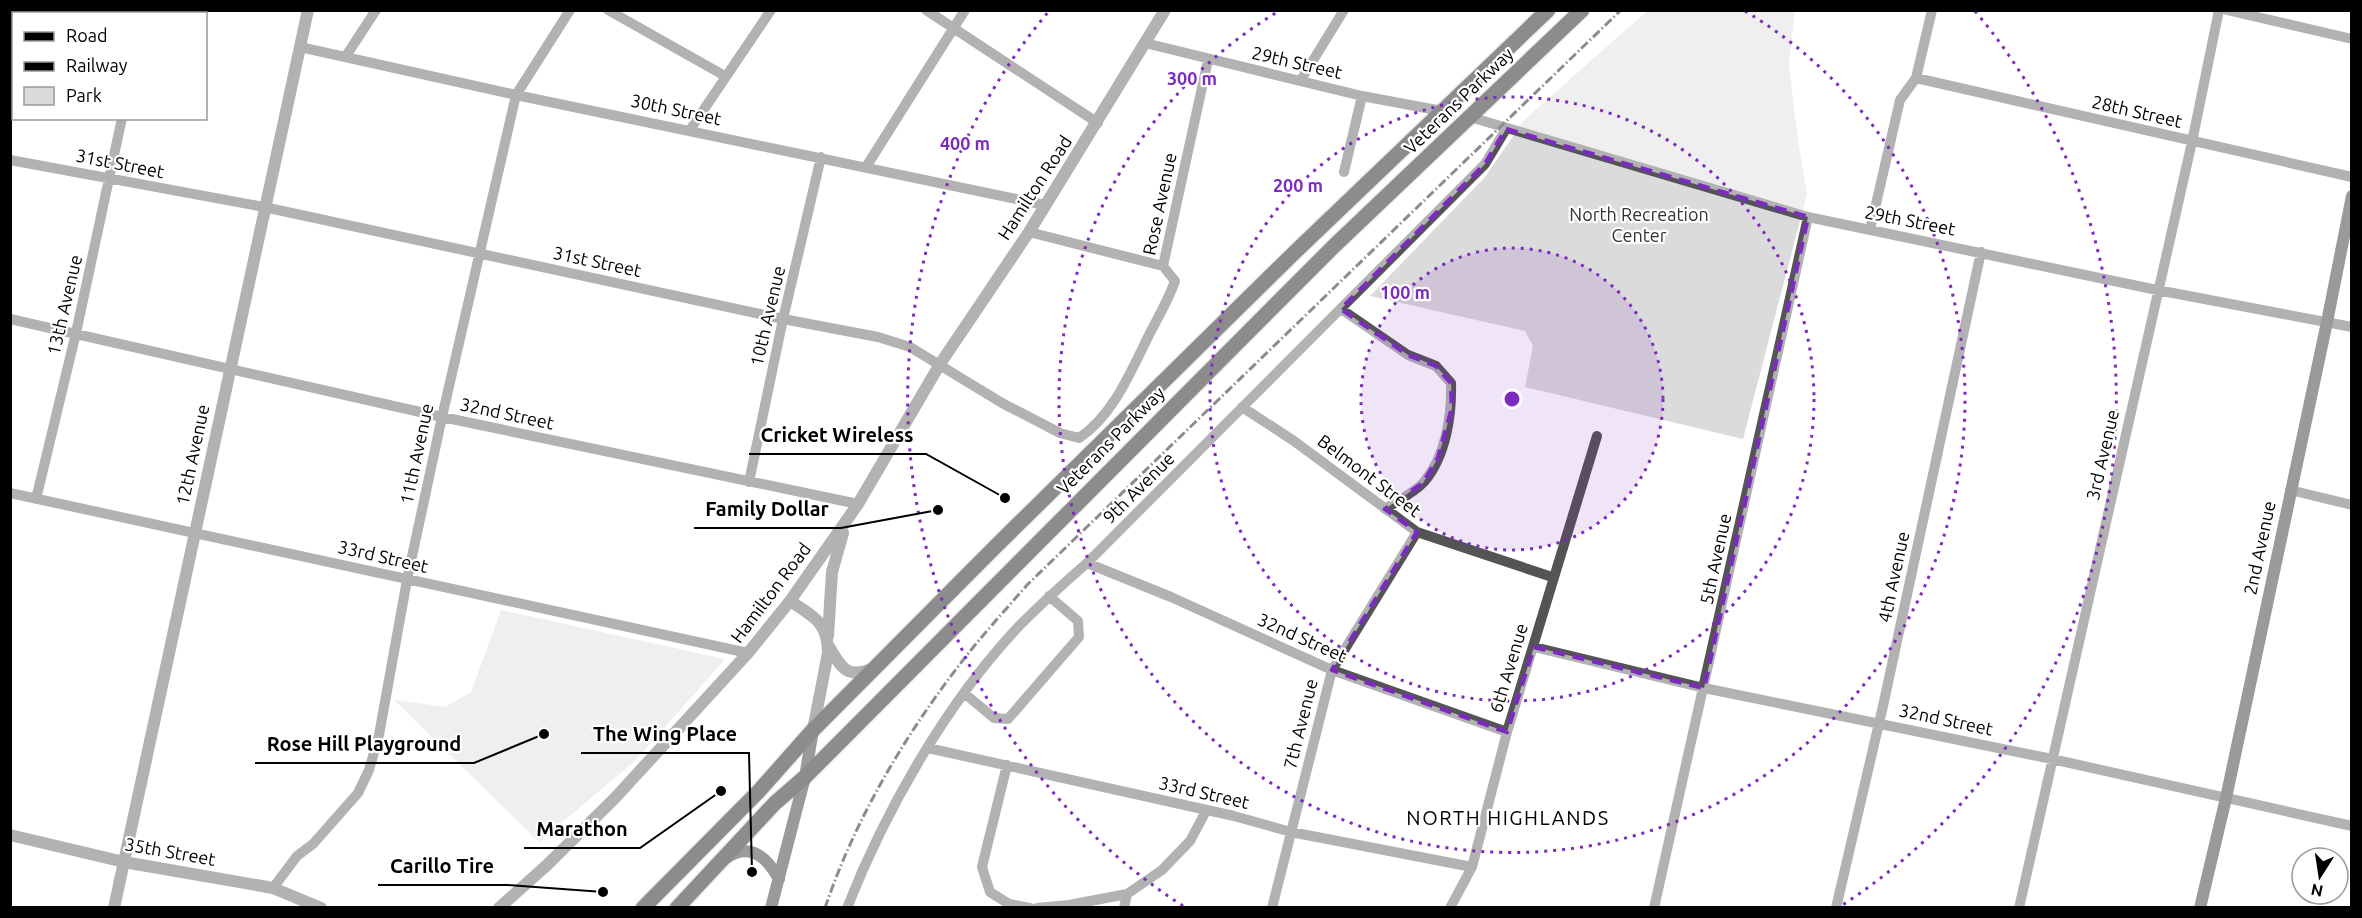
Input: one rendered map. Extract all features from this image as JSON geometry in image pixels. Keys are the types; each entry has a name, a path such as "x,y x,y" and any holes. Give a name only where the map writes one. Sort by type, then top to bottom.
{"main road":[{"name":"Veterans Parkway","path":"643,908 758,792 813,730 1184,361 1548,10"},
{"name":"Veterans Parkway","path":"677,908 776,803 805,777 1317,263 1582,10"},
{"name":"2nd Avenue","path":"2200,908 2226,798 2352,196"},
{"path":"771,908 805,777 813,730"},
{"path":"720,862 735,852 755,853 764,858 779,879"}],"street":[{"name":"12th Avenue","path":"114,908 308,10"},
{"path":"346,56 376,10"},
{"name":"11th Avenue","path":"273,888 297,856 313,844 358,793 369,770 379,735 407,580 442,417 516,95 570,10"},
{"path":"608,10 725,76"},
{"path":"690,130 771,10"},
{"path":"926,10 1098,123"},
{"path":"866,167 965,10"},
{"name":"Hamilton Road","path":"499,908 547,865 615,798 748,653 790,601 848,520 940,364 1029,232 1166,10"},
{"path":"1301,80 1344,10"},
{"path":"1870,230 1900,100 1916,78 1932,10"},
{"name":"3rd Avenue","path":"2019,908 2192,142 2219,10"},
{"path":"2227,10 2352,39"},
{"name":"29th Street","path":"1145,43 1362,96 1442,111"},
{"name":"30th Street","path":"300,47 516,95 1045,204"},
{"name":"Rose Avenue","path":"1127,378 1168,301 1175,281 1163,266 1208,60"},
{"name":"28th Street","path":"1916,78 2352,177"},
{"path":"1344,172 1362,96"},
{"name":"29th Street","path":"1470,117 1808,217 2157,290 2352,327"},
{"name":"13th Avenue","path":"36,499 111,179 122,120"},
{"name":"9th Avenue","path":"847,908 888,814 928,748 964,693 1018,627 1087,563 1485,164 1506,129"},
{"name":"10th Avenue","path":"749,482 783,319 821,158"},
{"name":"31st Street","path":"10,160 264,207 783,319 878,337 910,347 1002,403 1060,433 1078,438 1091,430 1127,378"},
{"name":"5th Avenue","path":"1654,908 1808,217"},
{"path":"1029,232 1163,266"},
{"name":"4th Avenue","path":"1836,908 1982,252"},
{"path":"1341,309 1408,355 1436,366 1451,383 1452,408 1438,459 1423,483 1385,509"},
{"name":"32nd Street","path":"10,319 442,417 858,504"},
{"name":"Belmont Street","path":"1242,407 1294,441 1417,532 1552,577"},
{"name":"6th Avenue","path":"1450,908 1472,867 1507,732 1534,647 1552,577 1597,436"},
{"path":"2290,490 2352,504"},
{"name":"33rd Street","path":"10,493 748,653"},
{"path":"813,730 828,643 832,572 848,520"},
{"name":"7th Avenue","path":"1272,908 1332,670 1417,532"},
{"name":"32nd Street","path":"1087,563 1171,597 1332,670 1507,732"},
{"path":"964,693 994,718 1008,719 1079,637 1078,621 1049,596"},
{"path":"790,601 823,626 828,643 843,669 853,673 878,666"},
{"name":"32nd Street","path":"1534,647 1704,688 2052,759 2352,826"},
{"name":"33rd Street","path":"928,748 1291,832 1472,867"},
{"path":"1007,765 981,867 990,892 1010,904 1030,908"},
{"path":"1037,908 1069,905 1127,894 1162,870 1190,841 1206,811"},
{"name":"35th Street","path":"10,835 124,862 273,888 321,908"},
{"path":"1124,908 1127,894"}],"highlighted area":[{"path":"1506,129 1808,217 1704,688 1534,647 1507,732 1332,670 1417,532 1385,509 1423,483 1438,458 1452,408 1451,383 1436,366 1408,355 1341,309 1485,164"}],"green space":[{"name":"North Recreation Center","path":"1647,11 1795,11 1789,65 1807,194 1743,439 1525,387 1533,346 1525,331 1370,296 1485,177 1524,120"},
{"path":"501,610 725,659 635,761 539,842 394,700 445,707 471,692"}],"railway":[{"path":"825,908 852,840 904,744 967,655 1027,585 1621,10"}],"place":[{"name":"Cricket Wireless","path":"1005,498"},
{"name":"Family Dollar","path":"938,510"},
{"name":"Rose Hill Playground","path":"544,734"},
{"name":"Marathon","path":"721,791"},
{"name":"The Wing Place","path":"752,872"},
{"name":"Carillo Tire","path":"603,892"}],"district":[{"name":"NORTH HIGHLANDS","path":"1508,818"}]}
